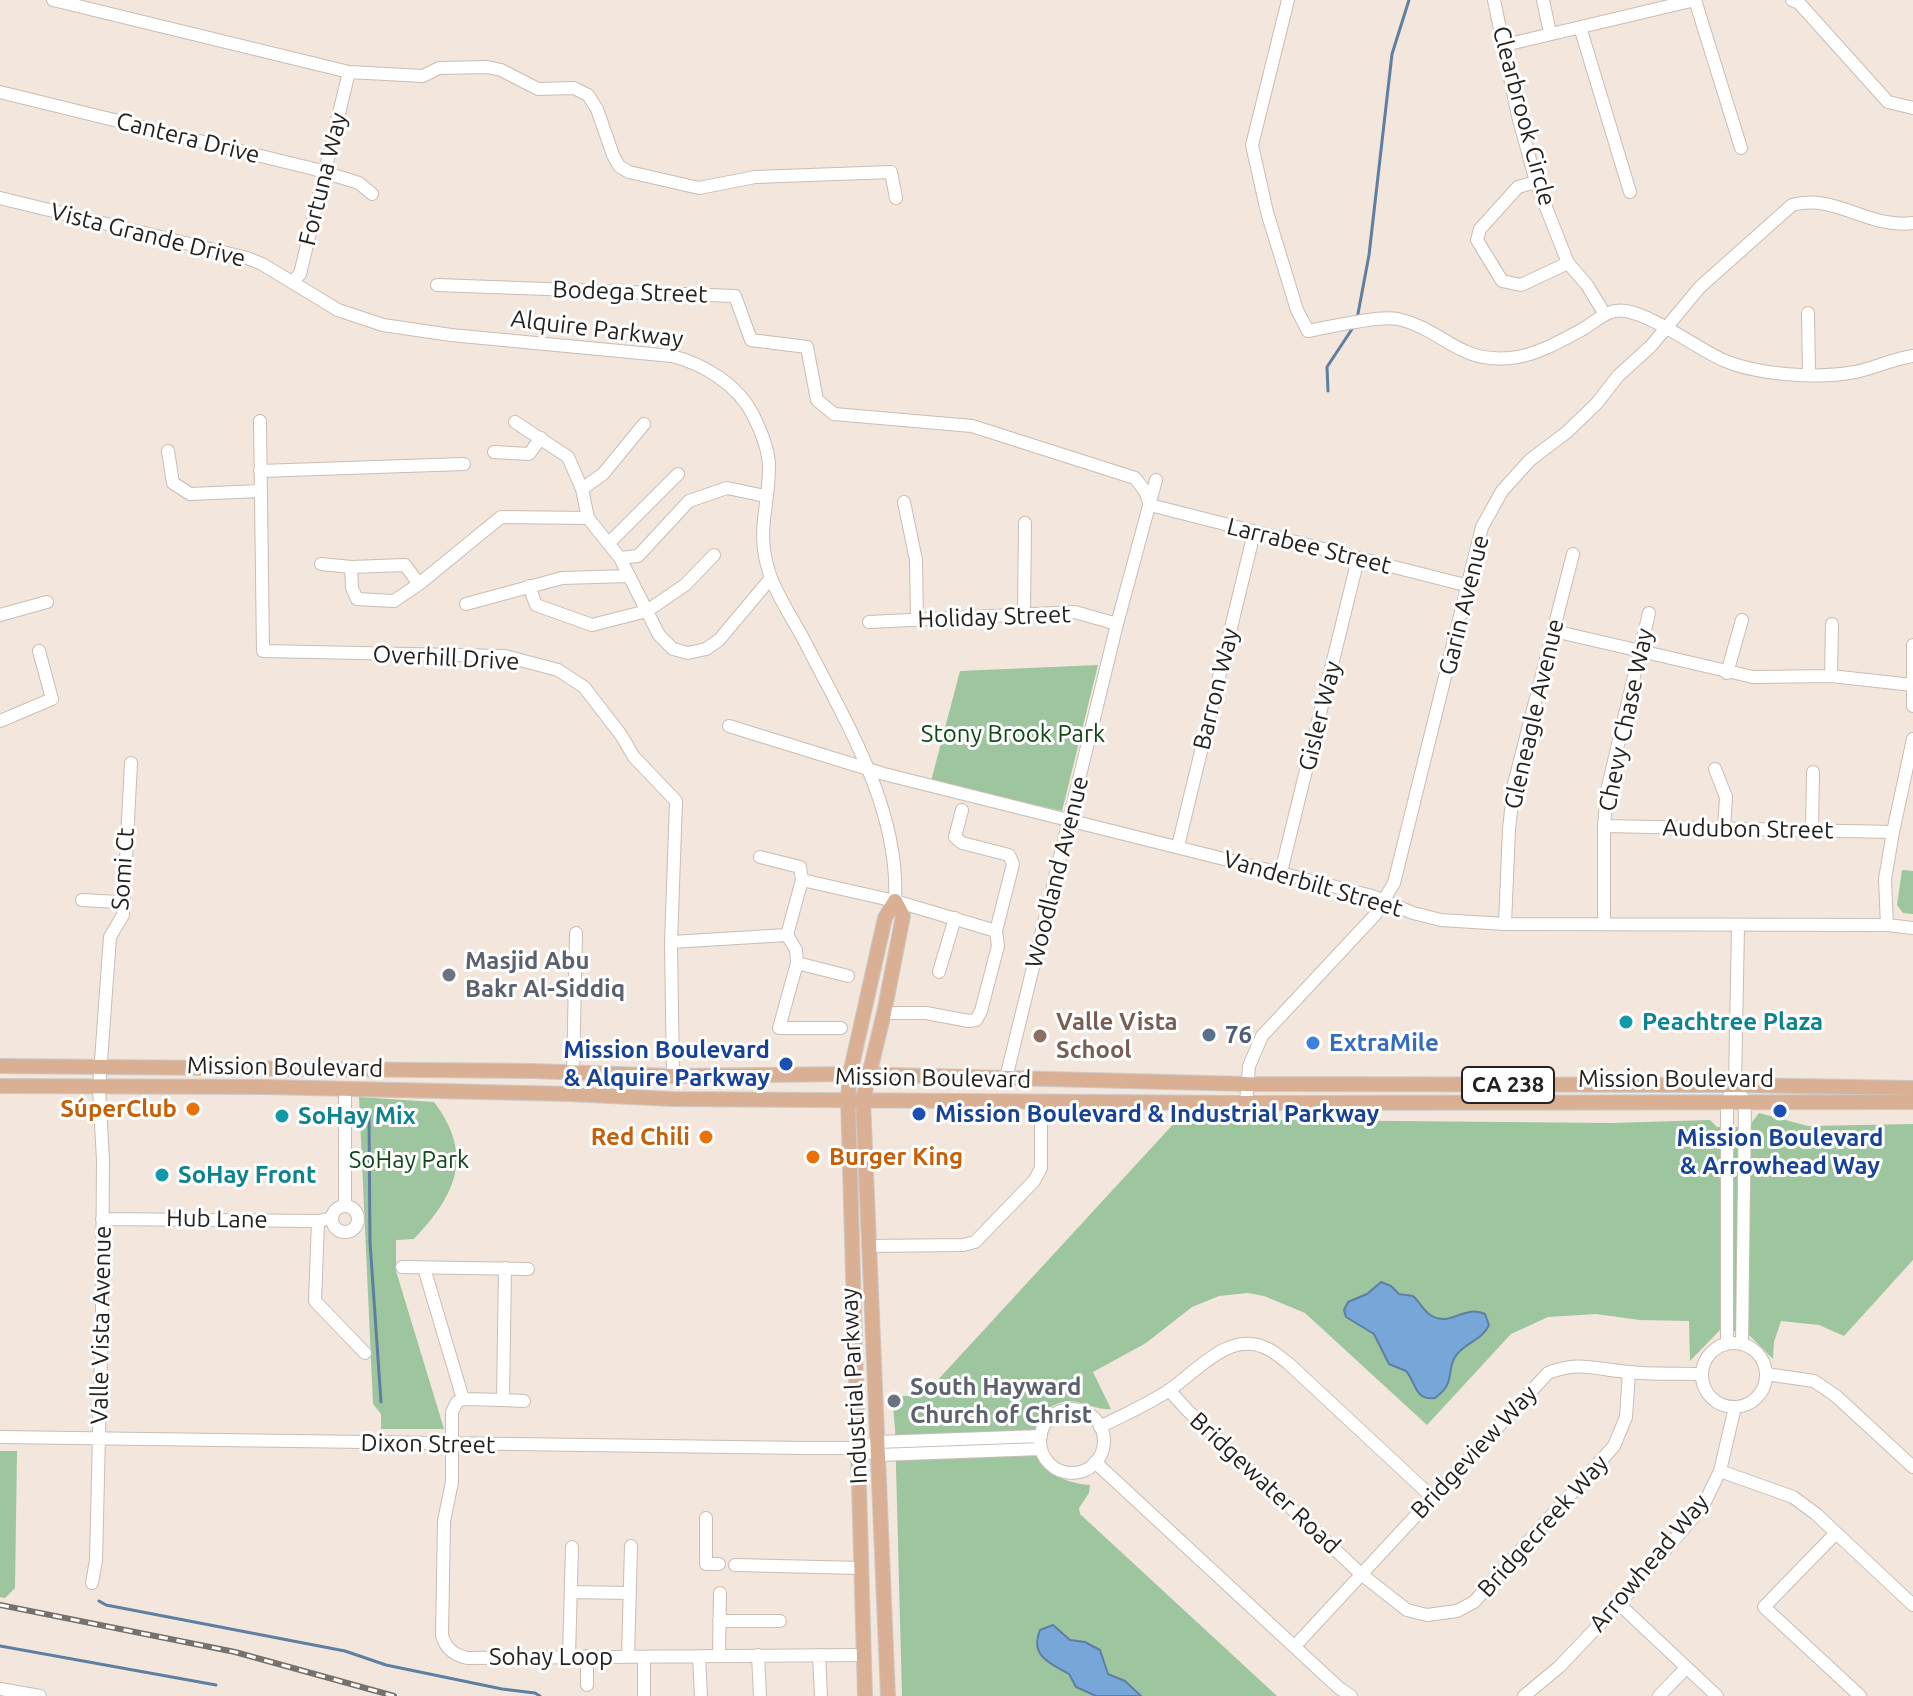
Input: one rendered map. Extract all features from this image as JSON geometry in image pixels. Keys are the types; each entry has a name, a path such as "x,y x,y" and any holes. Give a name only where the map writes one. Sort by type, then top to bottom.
{"main road":[{"name":"Alquire Parkway","path":"868,1074 884,1013 903,916 895,901"},
{"name":"Alquire Parkway","path":"850,1074 885,918 895,901"},
{"name":"Mission Boulevard","path":"0,1066 573,1072 673,1076 868,1074 1247,1084 1913,1088"},
{"name":"Industrial Parkway","path":"850,1074 856,1099 869,1246 888,1696"},
{"name":"Industrial Parkway","path":"865,1696 853,1216 856,1099 868,1074"},
{"name":"Mission Boulevard","path":"0,1086 266,1087 672,1099 1246,1103 1913,1102"}],"street":[{"path":"53,0 349,72 423,76 439,68 487,67 501,70 538,89 574,88 588,95 597,109 613,155 619,166 629,172 699,188 755,177 891,172 896,198"},
{"path":"1288,0 1252,145 1267,212 1297,310 1308,331 1393,318 1415,324 1462,352 1482,359 1513,358 1543,349 1574,334 1604,313 1628,311 1717,357 1774,373 1857,371 1913,356"},
{"name":"Clearbrook Circle","path":"1494,0 1518,116 1536,182 1568,263 1587,285 1604,313"},
{"path":"1543,0 1550,33"},
{"path":"1505,45 1695,0 1741,148"},
{"path":"1792,0 1799,3 1888,102 1913,108"},
{"path":"1580,27 1630,192"},
{"name":"Fortuna Way","path":"292,282 300,274 349,72"},
{"name":"Cantera Drive","path":"0,92 325,172 359,183 372,194"},
{"path":"1536,182 1518,187 1480,229 1477,240 1502,281 1521,285 1568,263"},
{"name":"Vista Grande Drive","path":"0,198 247,258 292,282"},
{"name":"Garin Avenue","path":"1246,1103 1249,1066 1262,1036 1375,915 1394,883 1482,527 1502,491 1530,460 1567,432 1597,403 1618,376 1651,346 1700,287 1792,205 1819,202 1876,222 1893,225 1913,223"},
{"name":"Alquire Parkway","path":"292,282 338,310 383,325 683,359 725,381 741,396 753,414 769,464 762,532 771,578 870,770 894,854 895,901"},
{"name":"Bodega Street","path":"437,285 735,296 751,340 807,347 817,400 834,414 972,426 1135,478 1145,491 1150,505"},
{"path":"1808,313 1809,373"},
{"name":"Overhill Drive","path":"260,421 263,651 505,656 558,670 584,687 634,757 676,801 671,942 673,1076"},
{"path":"515,422 568,457 582,489 588,518 620,558 659,635 673,649 688,653 706,649 719,640 771,578"},
{"path":"582,489 603,474 644,424"},
{"path":"494,452 529,454 541,438"},
{"path":"168,451 173,483 190,494 260,491"},
{"path":"260,471 464,464"},
{"path":"609,543 678,474"},
{"name":"Woodland Avenue","path":"1006,1078 1117,624 1156,480"},
{"path":"620,558 638,556 689,501 727,488 765,496"},
{"path":"904,502 916,560 917,619"},
{"name":"Larrabee Street","path":"1150,505 1469,586"},
{"path":"351,567 352,588 357,599 394,601 501,517 588,518"},
{"path":"1024,613 1025,523"},
{"name":"Barron Way","path":"1178,846 1254,533"},
{"name":"Gleneagle Avenue","path":"1505,924 1514,784 1573,554"},
{"path":"529,586 536,605 592,625 647,611 685,585 714,555"},
{"name":"Gisler Way","path":"1281,872 1358,559"},
{"path":"321,564 351,567 405,565 419,584"},
{"path":"466,604 562,578 629,576"},
{"path":"0,615 47,602"},
{"name":"Holiday Street","path":"869,622 1075,612 1117,624"},
{"name":"Chevy Chase Way","path":"1604,924 1607,791 1649,613"},
{"path":"1727,673 1742,620"},
{"path":"1831,676 1832,624"},
{"path":"1554,631 1753,677 1831,676 1912,685"},
{"path":"1913,645 1913,706"},
{"path":"1,717 52,699 39,651"},
{"name":"Vanderbilt Street","path":"729,726 870,770 1281,872 1441,920 1505,924 1887,925 1913,928"},
{"path":"1887,925 1885,879 1913,739"},
{"name":"Somi Ct","path":"100,1068 110,937 123,915 131,763"},
{"path":"1715,769 1726,797 1724,829"},
{"path":"1812,830 1813,772"},
{"path":"884,1013 926,1013 969,1021 976,1020 981,1011 998,946 996,931 1013,864 1009,855 962,843 955,837 962,810"},
{"name":"Audubon Street","path":"1604,826 1893,832"},
{"path":"760,857 800,867 802,880 787,935 796,950 797,963 779,1028 841,1028"},
{"path":"802,880 895,901 996,931"},
{"path":"82,900 118,902 124,897"},
{"path":"939,972 955,918"},
{"path":"1727,1343 1727,1101 1735,1085 1738,927"},
{"path":"573,1072 576,933"},
{"path":"671,942 787,935"},
{"path":"797,963 848,976"},
{"name":"Valle Vista Avenue","path":"92,1583 96,1560 99,1439 103,1160 100,1068"},
{"path":"1735,1085 1745,1101 1742,1343"},
{"name":"Hub Lane","path":"102,1219 318,1221 332,1218 333,1224 340,1230 354,1228 357,1215 352,1208 345,1206 345,1090"},
{"path":"869,1246 963,1245 975,1242 1034,1181 1041,1168 1041,1102"},
{"path":"332,1218 337,1209 345,1206"},
{"path":"318,1221 315,1301 365,1353"},
{"path":"402,1267 528,1269"},
{"path":"424,1268 463,1399"},
{"path":"503,1400 505,1268"},
{"path":"1727,1343 1742,1343 1759,1354 1766,1374 1764,1386 1757,1397 1747,1404 1735,1407 1722,1405 1711,1398 1704,1387 1701,1374 1705,1360 1714,1349 1727,1343"},
{"path":"1100,1427 1169,1390 1217,1354 1236,1345 1253,1344 1268,1348 1288,1363 1432,1497"},
{"name":"Bridgeview Way","path":"1295,1646 1548,1373 1567,1366 1584,1365 1629,1372 1701,1374"},
{"name":"Bridgecreek Way","path":"1361,1574 1407,1610 1427,1615 1457,1611 1474,1602 1614,1446 1626,1417 1629,1372"},
{"path":"1766,1374 1814,1381 1836,1396 1913,1467"},
{"name":"Bridgewater Road","path":"1169,1390 1361,1574"},
{"path":"452,1444 452,1412 457,1402 463,1399 524,1401"},
{"name":"Arrowhead Way","path":"1524,1696 1559,1667 1619,1604 1703,1506 1720,1471 1735,1407"},
{"path":"1065,1410 1086,1413 1100,1427 1103,1446 1095,1462 1084,1470 1065,1472 1049,1463 1041,1442 1048,1420 1065,1410"},
{"name":"Dixon Street","path":"0,1437 660,1448 857,1448"},
{"path":"857,1448 1041,1442"},
{"name":"Sohay Loop","path":"452,1444 452,1482 444,1521 444,1641 454,1654 467,1658 863,1655"},
{"path":"1095,1462 1351,1696"},
{"path":"1720,1471 1793,1497 1816,1514 1913,1605"},
{"path":"706,1518 706,1564 719,1564"},
{"path":"1836,1533 1764,1607 1860,1696"},
{"path":"628,1657 631,1546"},
{"path":"569,1656 572,1547"},
{"path":"735,1565 861,1568"},
{"path":"571,1592 630,1593"},
{"path":"719,1655 720,1593"},
{"path":"1619,1604 1717,1696"},
{"path":"719,1621 780,1621"},
{"path":"758,1655 760,1696"},
{"path":"819,1655 821,1696"},
{"path":"587,1656 587,1685"},
{"path":"699,1656 701,1696"},
{"path":"644,1658 644,1696"},
{"path":"1659,1696 1686,1668"},
{"path":"0,1689 40,1696"}],"green space":[{"name":"Stony Brook Park","path":"1098,665 1062,811 931,781 960,671"},
{"path":"1902,870 1913,871 1913,914 1903,913 1897,905"},
{"name":"SoHay Park","path":"359,1097 434,1102 454,1140 455,1175 440,1207 414,1239 396,1240 396,1271 444,1429 381,1429 381,1414 373,1404"},
{"path":"1759,1113 1808,1126 1913,1124 1913,1260 1844,1336 1819,1325 1781,1321 1774,1342 1773,1359 1746,1332 1720,1330 1690,1361 1689,1321 1640,1320 1596,1314 1548,1317 1511,1334 1427,1425 1305,1313 1264,1296 1248,1293 1219,1296 1192,1307 1146,1343 1093,1372 1111,1409 1071,1401 1052,1406 1037,1422 1035,1444 1042,1463 1049,1470 1068,1481 1090,1485 1089,1493 1079,1508 1080,1514 1277,1696 902,1696 892,1396 923,1396 1178,1119 1612,1123 1710,1120 1717,1127 1748,1127"},
{"path":"0,1451 17,1451 15,1588 5,1598 0,1597"}],"water":[{"path":"1381,1282 1399,1294 1413,1296 1438,1319 1471,1312 1485,1314 1489,1325 1458,1352 1452,1362 1446,1387 1435,1398 1419,1394 1406,1371 1389,1364 1374,1334 1346,1317 1344,1310 1348,1302 1367,1294"},
{"path":"1053,1625 1070,1640 1085,1642 1100,1650 1108,1674 1125,1681 1141,1696 1096,1696 1076,1687 1069,1674 1049,1663 1037,1646 1040,1630"}],"waterway":[{"path":"1357,319 1369,255 1392,54 1409,0"},
{"path":"1328,391 1327,367 1354,326"},
{"path":"369,1117 370,1242 381,1402"},
{"path":"99,1601 106,1605 345,1651 386,1665 540,1696"},
{"path":"0,1646 216,1685"}],"railway":[{"path":"0,1605 235,1652 394,1696"}],"place":[{"name":"Masjid Abu Bakr Al-Siddiq","path":"449,975"},
{"name":"Peachtree Plaza","path":"1626,1022"},
{"name":"76","path":"1209,1035"},
{"name":"Valle Vista School","path":"1040,1036"},
{"name":"ExtraMile","path":"1313,1043"},
{"name":"Mission Boulevard & Alquire Parkway","path":"786,1064"},
{"name":"SúperClub","path":"193,1109"},
{"name":"Mission Boulevard & Arrowhead Way","path":"1780,1111"},
{"name":"Mission Boulevard & Industrial Parkway","path":"919,1114"},
{"name":"SoHay Mix","path":"282,1116"},
{"name":"Red Chili","path":"706,1137"},
{"name":"Burger King","path":"813,1157"},
{"name":"SoHay Front","path":"162,1175"},
{"name":"South Hayward Church of Christ","path":"894,1401"}]}
